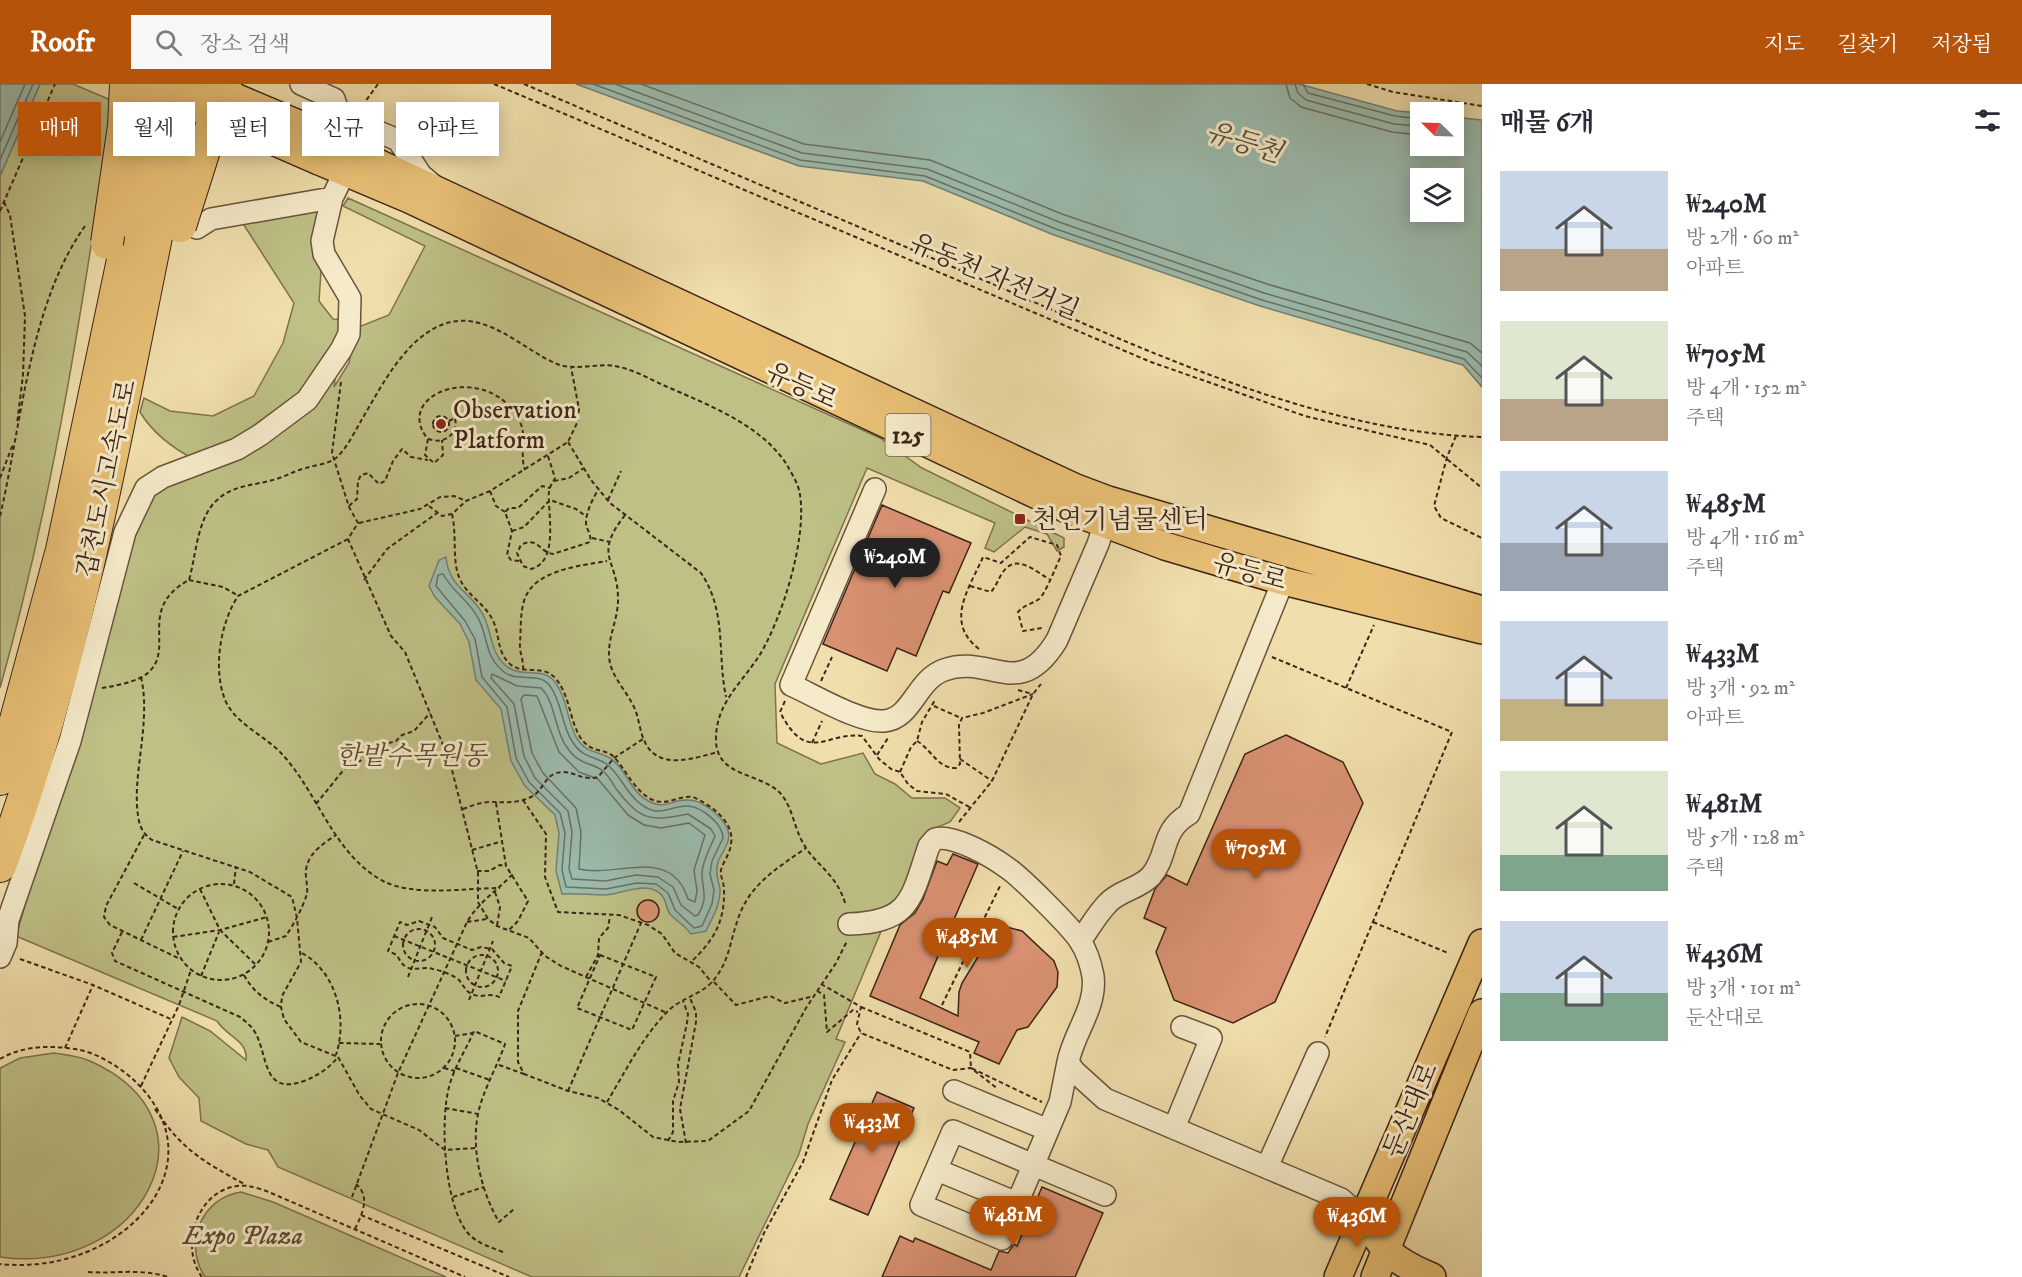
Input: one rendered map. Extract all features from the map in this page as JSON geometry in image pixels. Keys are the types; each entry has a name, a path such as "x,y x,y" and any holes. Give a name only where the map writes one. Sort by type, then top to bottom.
{"highway":[{"path":"85,434 98,231 124,126 126,84"},
{"name":"갑천도시고속도로","path":"0,779 62,550 85,434 101,378 167,224 157,84"},
{"name":"갑천도시고속도로","path":"0,866 33,769 63,665 167,224 186,84"},
{"path":"167,224 225,84"}],"main road":[{"name":"유등로","path":"142,84 302,141"},
{"name":"유등로","path":"204,84 302,137"},
{"name":"유등로","path":"335,156 353,167 1038,497 1108,512 1482,610"},
{"name":"유등로","path":"353,167 425,183 1076,488 1108,512 1165,546 1283,581 1482,630"},
{"name":"둔산대로","path":"1338,1277 1482,943"},
{"name":"둔산대로","path":"1375,1277 1482,1013"},
{"path":"1363,1218 1386,1250 1403,1263 1432,1277"}],"lane":[{"path":"301,84 334,99 335,102"},
{"path":"384,134 398,140 425,183"},
{"path":"3,950 8,920 70,741 125,532 146,488 163,477 237,449 307,400 341,350 349,334 350,298 324,254 322,240 332,198 353,167"},
{"path":"167,224 212,219 332,198"},
{"path":"875,489 791,685 876,721 896,718 905,711 925,681 944,670 962,667 1011,674 1026,671 1048,655 1057,640 1108,512"},
{"path":"1080,941 1108,902 1124,890 1141,884 1152,874 1175,823 1189,814 1283,581"},
{"path":"849,924 886,921 900,911 910,896 929,846 935,839 945,838 993,858 1008,868 1080,941 1092,974 1094,991 1068,1062 1060,1097 1048,1130 1033,1165 1002,1239 921,1205 953,1131 1033,1165 1106,1195"},
{"path":"1174,1128 1211,1038 1182,1027"},
{"path":"1267,1167 1318,1053"},
{"path":"1068,1062 1074,1071 1105,1099"},
{"path":"954,1091 1048,1130"},
{"path":"1060,1097 1070,1094 1105,1099 1344,1200 1363,1218"},
{"path":"936,1170 1017,1203"}],"path":[{"path":"0,211 55,84"},
{"path":"365,102 378,84"},
{"name":"유동천 자전거길","path":"494,84 1151,362 1305,416 1430,445 1482,488"},
{"path":"524,84 1155,354 1308,407 1360,420 1456,436 1482,437"},
{"path":"1367,84 1393,92 1482,106"},
{"path":"0,478 16,436 23,375 25,316 10,215 4,202"},
{"path":"0,516 40,329 69,251 98,231"},
{"path":"83,693 141,677 157,658 160,639 159,617 165,599 169,593 189,580 205,517 212,505 222,496 246,484 281,478 296,470 334,461 348,443 390,373 425,334 446,323 466,322 489,327 559,365 571,367 603,365 632,370 709,405 743,425 771,447 788,466 800,492 800,531 797,554 777,620 758,657 726,698"},
{"path":"341,350 344,367 332,453 348,507 358,523"},
{"path":"429,506 437,513 447,516 452,514 466,501 490,491 568,442 577,423 579,409 571,367"},
{"path":"449,421 443,416 438,417 433,423 434,428 440,432 446,431 449,421 455,418 455,429 448,438 442,440 428,439 422,432 419,419 430,399 452,387 479,387 505,403 519,418 524,434 522,462 525,470"},
{"path":"1456,436 1447,458 1434,506 1441,518 1482,538"},
{"path":"428,439 424,448 428,460"},
{"path":"348,507 357,499 358,481 361,475 368,473 380,484 385,481 393,461 402,449 411,457 434,463 441,458 444,448 442,440"},
{"path":"498,1064 568,1091 607,1102 653,1137 686,1143 708,1141 749,1111 821,984 843,952 849,924 845,902 837,883 806,848 786,801 779,792 734,770 724,762 718,752 716,740 726,698 719,613 709,584 701,573 608,500 568,442"},
{"path":"490,491 496,506 505,512 512,531 507,555 511,560 519,561 527,569 536,568 542,562 546,552 552,528 549,500 555,473 548,456"},
{"path":"554,481 569,478 584,468"},
{"path":"608,500 621,471"},
{"path":"505,512 509,508 518,508 542,486 550,488"},
{"path":"592,538 586,524 587,517 592,498 599,489"},
{"path":"466,501 447,495 440,497 429,506 358,523 348,539 238,596 232,604 221,639 221,678 224,699 232,713 282,754 358,863 384,882 419,889 500,888"},
{"path":"549,500 576,509 587,517"},
{"path":"512,531 524,527 549,500"},
{"path":"364,580 387,549 437,513"},
{"path":"452,514 456,535 456,568 459,578 468,593 483,603 502,654 512,666 523,670 540,669 553,675 566,693 581,738 592,749 607,752 614,758 636,785 653,800 666,802 686,796 693,797 718,814 731,829 732,842 721,872 724,887 721,925 708,946 691,962"},
{"path":"625,515 616,527 610,542 608,560 618,596 609,655 615,678 637,712 643,739 652,750 669,760 688,761 718,752"},
{"path":"1001,563 1030,537 1057,545 1061,556 1049,579 1048,588 1038,600 1025,605 1018,612 1023,631 1050,627"},
{"path":"519,561 519,550 525,543 536,543 546,552 559,554 585,545 592,538"},
{"path":"592,538 610,542"},
{"path":"348,539 364,580 391,636 405,651 450,762 477,871 478,902 488,919 497,926 529,938 550,960 667,1013"},
{"path":"986,653 963,634 961,607 983,557 1001,563"},
{"path":"523,670 524,661 519,645 522,608 530,588 540,579 557,572 608,560"},
{"path":"1001,563 1003,571"},
{"path":"970,586 991,592 998,585 1003,571 1011,564 1023,563 1049,579"},
{"path":"189,580 223,586 238,596"},
{"path":"1346,688 1374,623"},
{"path":"1256,650 1452,732 1318,1053"},
{"path":"819,686 832,657"},
{"path":"141,677 144,692 144,718 138,809 139,823 144,834 183,851 236,866 292,897 297,918 300,967 285,987 280,1006 286,1025 301,1041 337,1056 360,1096 371,1109 419,1130 445,1150 477,1148"},
{"path":"945,838 992,781 1033,694 1045,678"},
{"path":"789,693 780,712 787,726 802,738 812,743 822,744 854,735 862,736 877,755 891,769 900,772 917,791 946,794 971,808"},
{"path":"934,706 962,718 983,713 1033,694"},
{"path":"900,772 911,747 917,741 922,722 934,706 937,695"},
{"path":"316,804 346,767 360,761 374,747 396,741 402,735 414,731 431,712"},
{"path":"812,743 823,718"},
{"path":"917,741 927,747 937,761 948,768 956,768 960,759 959,725 962,718"},
{"path":"877,755 888,739 887,732"},
{"path":"462,810 483,803 523,800 536,794 545,780 562,772 586,779 598,777 614,758 643,739"},
{"path":"960,759 992,781"},
{"path":"523,800 546,834 545,878 558,912 627,916 654,928 675,953 699,967 736,1005 770,996 785,1003 814,996"},
{"path":"496,803 506,866 528,901 518,921 508,931"},
{"path":"144,834 104,913 105,921 122,932 180,958 191,970 201,976 227,980 244,975 256,965 268,942 267,917 255,896 234,885 216,883 199,888 178,909 173,937 180,958"},
{"path":"268,942 286,936 307,894 307,866 321,845 336,834"},
{"path":"472,850 503,841"},
{"path":"607,1102 628,1066 667,1013 713,982 729,954 746,898 765,877 806,848"},
{"path":"141,940 183,851"},
{"path":"477,871 489,872 500,865 506,866"},
{"path":"234,885 236,866"},
{"path":"942,1005 1008,868"},
{"path":"352,1197 384,1116 398,1073 466,922 478,902 500,888 513,874"},
{"path":"134,884 178,909"},
{"path":"199,888 220,930 256,965"},
{"path":"495,892 500,907 497,926"},
{"path":"599,955 656,977 632,1030 577,1008 599,955 599,938 608,928 610,915"},
{"path":"173,937 220,930 267,917"},
{"path":"408,977 432,917"},
{"path":"466,922 488,919"},
{"path":"400,921 407,925 419,921 429,923 443,938 472,950 490,949 497,953 504,963 512,966 499,997 492,993 479,996 463,988 459,979 430,968 411,969 401,962 397,955 388,951 394,936 400,921"},
{"path":"568,1091 642,922"},
{"path":"1373,922 1448,952"},
{"path":"201,976 220,930"},
{"path":"415,930 426,931 434,940 433,952 426,959 415,960 405,951 405,940 415,930"},
{"path":"122,932 112,953 115,961 224,1008 248,1024 258,1037 268,1071 283,1084 297,1083 327,1071 337,1056 339,1043 340,1017 333,984 318,962 300,952"},
{"path":"394,936 506,981"},
{"path":"469,1000 493,941"},
{"path":"3,950 9,951 23,961 93,985 173,1020"},
{"path":"524,1074 518,1062 518,1011 542,952"},
{"path":"586,977 599,955"},
{"path":"487,956 495,963 496,977 488,986 475,985 467,977 467,966 474,958 487,956"},
{"path":"141,1087 185,992 191,970"},
{"path":"244,975 250,986 266,1000 280,1006"},
{"path":"821,984 861,1007 970,1052 971,1068 1005,1095"},
{"path":"65,1048 93,985"},
{"path":"817,991 825,995 827,1032 853,1010 858,1012"},
{"path":"686,1143 679,1118 681,1098 687,1082 687,1058 696,1022 696,1012 690,998"},
{"path":"668,1141 672,1132 673,1101 679,1082 678,1064 688,1014 683,1001"},
{"path":"414,1004 430,1006 447,1017 455,1036 453,1053 444,1068 425,1078 411,1078 398,1073 386,1060 380,1044 383,1028 398,1009 414,1004"},
{"path":"861,1007 857,1024 861,1033 953,1070 971,1068 1047,1104 1035,1104"},
{"path":"455,1036 473,1034 474,1031 505,1044 478,1114 477,1148 484,1187 499,1222 514,1209"},
{"path":"747,1277 764,1233 803,1162 832,1080 861,1033"},
{"path":"473,1034 455,1069 445,1108 445,1150 453,1197 466,1231 477,1242 502,1252"},
{"path":"339,1043 380,1044"},
{"path":"0,1059 31,1048 65,1048 88,1052 116,1065 141,1087 178,1141 197,1156 247,1186 270,1192 465,1277"},
{"path":"444,1068 455,1069 490,1080"},
{"path":"152,1104 164,1132 167,1160 164,1187"},
{"path":"445,1108 478,1114"},
{"path":"355,1229 365,1198 362,1189 356,1184"},
{"path":"202,1277 193,1263 191,1250 195,1221 203,1208 223,1191 247,1186"},
{"path":"453,1197 484,1187"},
{"path":"361,1215 509,1277"},
{"path":"0,1264 9,1268"},
{"path":"96,1268 88,1272 134,1270 168,1277"}],"green space":[{"path":"40,84 73,84 113,101 79,323 52,470 0,688 0,176 18,135 18,156 101,156 101,102 32,102"},
{"name":"한밭수목원동","path":"348,198 880,438 922,468 1064,538 1064,547 1057,551 1047,534 1025,527 994,552 985,548 995,523 867,468 775,684 777,743 821,764 863,753 875,774 895,784 912,798 945,798 960,808 950,822 933,829 908,887 890,910 836,1039 845,1042 808,1124 799,1154 739,1277 532,1277 278,1167 268,1150 246,1144 201,1121 199,1098 179,1077 169,1058 182,1017 210,1031 246,1060 244,1048 217,1021 16,936 146,494 194,473 337,365 334,387 349,363 356,328 389,315 425,246 343,206"},
{"path":"325,204 316,242 321,271 319,301 333,319 344,320 337,345 325,367 288,405 197,461 172,446 145,420 140,412 144,398 170,411 213,416 254,396 283,343 294,303 242,222"},
{"path":"54,1053 90,1061 131,1088 153,1120 158,1155 148,1189 126,1220 92,1243 49,1257 0,1257 0,1068 20,1058"},
{"name":"Expo Plaza","path":"241,1192 273,1202 446,1277 205,1277 196,1251 196,1237 200,1224 215,1203"}],"water":[{"path":"0,84 40,84 32,102 18,102 18,135 0,176"},
{"name":"유등천","path":"576,84 1299,84 1397,111 1410,112 1410,156 1464,156 1464,118 1482,120 1482,387 1463,365 1260,306 1054,235 923,181 799,166"},
{"path":"446,557 451,576 482,613 495,650 503,663 515,671 545,674 555,682 562,695 576,737 584,746 615,762 635,790 652,803 663,805 682,800 694,801 711,810 724,823 729,837 717,866 719,900 706,931 691,934 670,914 663,897 651,889 635,889 604,895 562,894 556,871 559,833 555,815 525,786 511,761 501,709 476,680 469,642 460,624 435,597 429,586 439,560"}],"building":[{"path":"882,505 971,543 949,593 943,591 916,656 897,648 887,671 823,644"},
{"path":"1286,735 1343,762 1363,803 1275,1002 1233,1023 1174,1000 1156,952 1166,928 1144,918 1155,889 1167,875 1187,885 1245,754"},
{"path":"953,854 978,864 920,998 958,1016 959,992 962,983 990,937 1007,927 1022,931 1054,961 1058,972 1057,987 1028,1027 1017,1030 999,1064 974,1053 979,1042 870,996 900,925 915,913 923,899 937,861 947,865"},
{"path":"648,900 656,903 659,911 656,919 648,922 640,919 637,911 640,903"},
{"path":"877,1092 914,1108 868,1215 830,1199"},
{"path":"1042,1187 1103,1213 1075,1277 882,1277 900,1236 913,1242 915,1238 991,1270 999,1251 1008,1253 1014,1244 1017,1246"}],"place":[{"name":"Observation Platform","path":"441,424"},
{"name":"천연기념물센터","path":"1020,519"}]}
